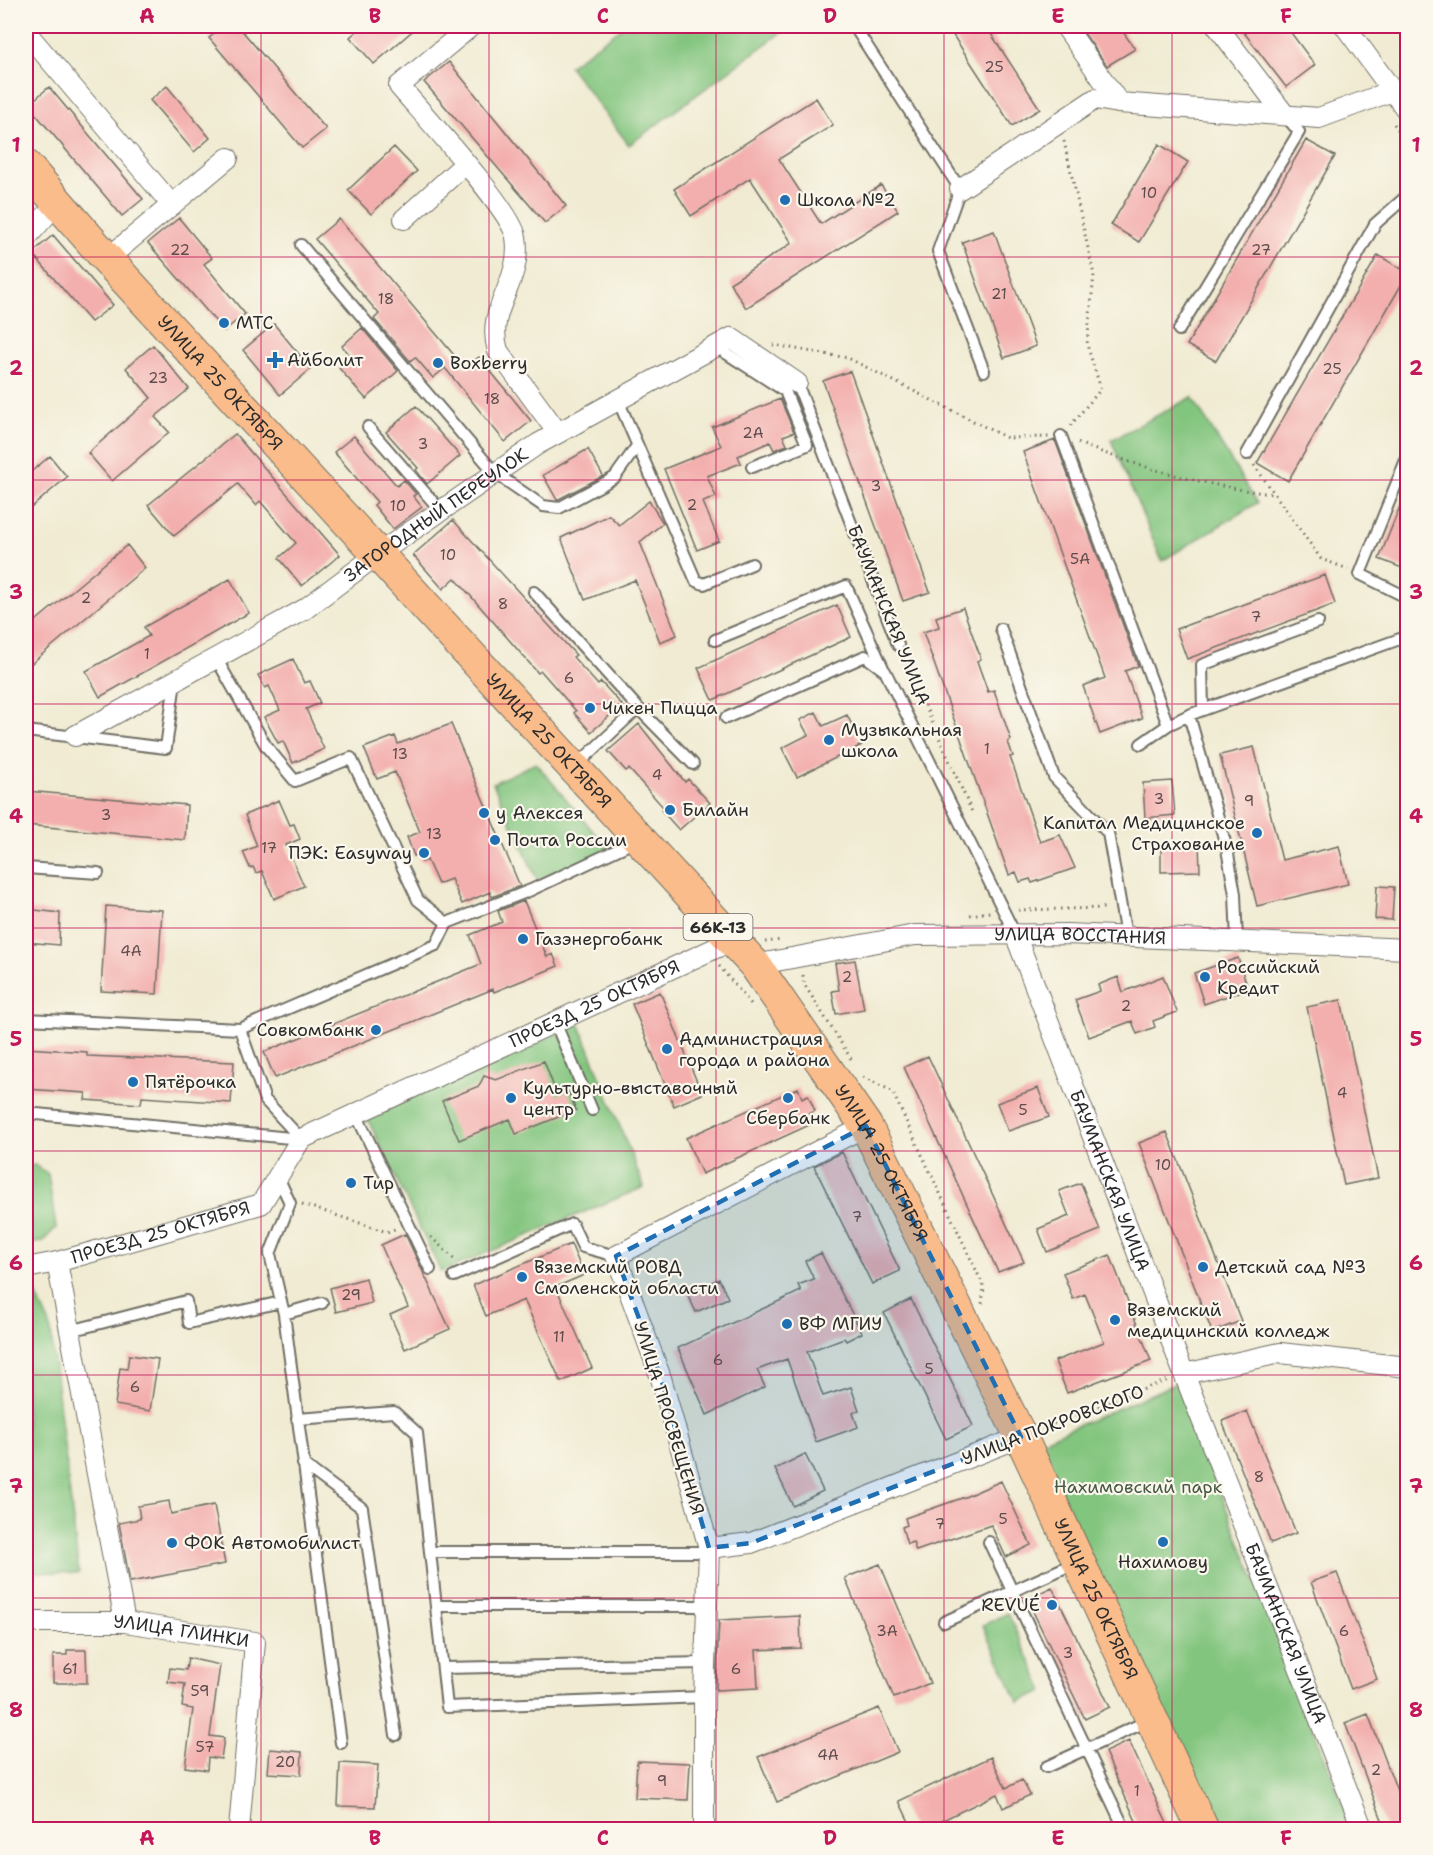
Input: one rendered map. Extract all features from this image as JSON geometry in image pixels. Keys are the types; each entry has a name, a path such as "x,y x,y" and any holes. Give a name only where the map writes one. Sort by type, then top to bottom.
{"main road":[{"name":"УЛИЦА 25 ОКТЯБРЯ","path":"26,166 107,259 639,840 748,949 866,1126 1021,1437 1203,1830"}],"street":[{"path":"471,26 399,86 491,196 516,235 517,258 513,275 496,314 493,335 498,351 558,433"},
{"path":"1065,26 1119,103"},
{"path":"1216,26 1285,115"},
{"path":"1345,26 1407,111"},
{"path":"26,32 172,205"},
{"path":"960,189 1095,99 1119,103 1318,118 1392,91"},
{"path":"107,259 228,158"},
{"path":"404,219 465,164"},
{"path":"26,238 57,202"},
{"name":"ЗАГОРОДНЫЙ ПЕРЕУЛОК","path":"75,735 305,609 378,554 495,473 558,433 731,338 797,383"},
{"name":"УЛИЦА ВОССТАНИЯ","path":"748,949 794,958 915,935 1015,934 1126,936 1407,949"},
{"name":"БАУМАНСКАЯ УЛИЦА","path":"1015,934 1363,1830"},
{"name":"ПРОЕЗД 25 ОКТЯБРЯ","path":"125,1622 57,1262 261,1204 301,1139 555,1022 748,949"},
{"path":"616,1256 866,1126"},
{"name":"УЛИЦА ПРОСВЕЩЕНИЯ","path":"616,1256 661,1378 709,1550 704,1696 704,1830"},
{"path":"26,1268 57,1262"},
{"path":"1184,1374 1280,1353 1407,1367"},
{"name":"УЛИЦА ПОКРОВСКОГО","path":"709,1550 751,1543 1021,1437"},
{"name":"УЛИЦА ГЛИНКИ","path":"26,1622 125,1622 255,1642 239,1830"}],"lane":[{"path":"854,26 960,189 938,251 984,372"},
{"path":"1179,330 1299,132 1285,115"},
{"path":"1247,454 1376,224 1407,195"},
{"path":"301,245 495,473 543,506 559,508 615,477 637,446"},
{"path":"715,346 785,391 807,445 752,467"},
{"name":"БАУМАНСКАЯ УЛИЦА","path":"797,383 898,645"},
{"path":"618,400 696,581 704,584 752,564"},
{"path":"368,427 441,511"},
{"path":"1061,436 1168,725"},
{"path":"1407,455 1360,574 1407,598"},
{"path":"715,640 846,586 885,671 1015,934"},
{"path":"534,592 638,708 693,764"},
{"path":"1203,710 1202,665 1318,622"},
{"path":"1000,629 1054,777 1108,833 1126,936"},
{"path":"1141,744 1168,725 1189,715 1407,636"},
{"path":"726,718 865,656 885,671"},
{"path":"216,658 266,746 295,781 351,758 418,900 447,923"},
{"path":"26,731 75,735 166,748 176,680"},
{"path":"574,768 638,708"},
{"path":"1189,715 1227,849 1235,894 1237,942"},
{"path":"26,1019 240,1029 436,945 447,923 531,890 639,840"},
{"path":"26,868 98,873"},
{"path":"555,1022 592,1110"},
{"path":"240,1029 265,1100 301,1139"},
{"path":"26,1113 301,1139"},
{"path":"356,1114 430,1269"},
{"path":"278,1177 290,1203 270,1254 284,1314 341,1743"},
{"path":"454,1276 572,1224 583,1247 616,1256"},
{"path":"70,1331 186,1301 189,1323 281,1302"},
{"path":"284,1314 322,1303"},
{"path":"297,1419 394,1412 417,1432 447,1707 704,1696"},
{"path":"303,1464 362,1508 396,1735"},
{"path":"989,1542 1125,1830"},
{"path":"430,1552 709,1550"},
{"path":"944,1622 1079,1562"},
{"path":"436,1606 707,1606"},
{"path":"443,1668 705,1663"},
{"path":"1046,1767 1152,1719"}],"path":[{"path":"1060,123 1094,275 1087,345 1101,389 1061,436"},
{"path":"754,354 775,344 848,358 1007,438 1061,436 1119,460 1250,491 1273,494"},
{"path":"1247,454 1321,559 1360,574"},
{"name":"БАУМАНСКАЯ УЛИЦА","path":"898,645 973,815"},
{"path":"969,915 1004,911 1121,908"},
{"path":"748,949 783,940"},
{"path":"794,958 805,977 804,984 864,1079 892,1091 984,1287 980,1311"},
{"path":"290,1203 306,1204 387,1232 409,1224 432,1238 466,1271"},
{"name":"УЛИЦА ПОКРОВСКОГО","path":"1021,1437 1184,1374"}],"highlighted area":[{"path":"866,1126 1021,1437 751,1543 709,1548 661,1378 616,1256"}],"green space":[{"path":"624,26 790,26 629,145 569,66"},
{"path":"1192,397 1257,503 1162,561 1111,440"},
{"path":"536,763 613,855 540,886 493,783"},
{"path":"579,1023 644,1187 441,1272 367,1118"},
{"path":"35,1165 48,1174 56,1228 42,1242 26,1244 26,1166"},
{"path":"36,1294 50,1325 79,1573 26,1572 26,1296"},
{"name":"Нахимовский парк","path":"1177,1383 1353,1829 1216,1829 1037,1443"},
{"path":"1008,1613 1044,1691 1018,1702 983,1625"}],"building":[{"path":"224,26 238,26 326,129 302,148 209,38"},
{"path":"363,26 418,26 374,64 350,37"},
{"path":"947,26 986,26 1040,109 1012,126"},
{"path":"1079,26 1119,26 1135,49 1107,66"},
{"path":"1239,26 1286,26 1315,65 1286,87"},
{"path":"449,62 566,206 545,223 424,82"},
{"path":"167,86 210,138 194,152 150,100"},
{"path":"49,87 143,199 122,216 28,105"},
{"name":"Школа №2","path":"816,98 833,125 779,159 821,224 881,185 898,211 746,308 730,283 792,243 750,178 691,216 674,189"},
{"path":"1306,140 1335,156 1216,361 1187,345"},
{"path":"1159,144 1188,162 1139,242 1111,225"},
{"path":"394,147 417,171 371,214 348,190"},
{"path":"179,218 212,258 204,264 245,314 224,331 148,243"},
{"path":"339,219 465,368 479,357 531,421 505,442 445,368 433,378 415,357 410,361 374,319 379,314 315,239"},
{"path":"994,231 1036,346 1004,358 962,242"},
{"path":"53,235 113,305 91,322 32,253"},
{"path":"1378,255 1407,272 1407,275 1288,481 1257,463"},
{"path":"274,324 311,369 280,395 243,350"},
{"path":"362,328 398,371 366,399 339,368 352,357 342,346"},
{"path":"153,345 189,389 155,417 169,432 112,481 88,453 151,398 126,368"},
{"path":"850,371 930,592 903,601 823,381"},
{"path":"780,399 794,432 783,436 787,445 774,450 770,442 738,456 741,463 707,476 716,497 703,502 719,541 697,550 664,469 721,446 712,427"},
{"path":"416,406 460,456 427,484 416,470 418,468 386,432"},
{"path":"235,434 340,555 302,586 279,558 296,543 260,501 256,505 238,484 174,536 148,505"},
{"path":"354,436 397,486 404,480 416,494 413,496 422,507 393,529 374,505 377,502 334,452"},
{"path":"1055,440 1138,666 1125,671 1142,718 1100,734 1083,686 1105,678 1023,452"},
{"path":"588,449 603,476 557,500 543,475"},
{"path":"50,456 67,477 26,512 26,476"},
{"path":"1407,489 1407,570 1379,559"},
{"path":"649,501 663,523 640,542 677,635 660,642 635,580 585,600 561,538 609,515 619,525"},
{"path":"453,520 576,655 573,657 598,685 601,682 622,705 591,732 541,671 538,673 455,578 443,589 413,555"},
{"path":"127,545 145,568 26,668 26,629"},
{"path":"1325,575 1335,604 1187,659 1176,629"},
{"path":"230,579 249,613 100,697 86,671 149,636 144,627"},
{"path":"837,605 851,637 713,700 698,668"},
{"path":"963,608 981,659 977,661 988,692 994,690 1011,740 1008,742 1013,756 1010,757 1040,842 1060,835 1075,868 1032,883 1030,879 1020,882 1016,872 1009,875 923,632 939,627 936,617"},
{"path":"293,659 304,683 310,681 320,703 306,709 324,749 293,763 283,741 278,743 264,717 280,710 269,686 265,688 258,675"},
{"name":"Музыкальная школа","path":"816,712 823,726 847,715 862,745 797,777 782,748 808,735 800,720"},
{"path":"451,724 520,886 492,897 490,892 462,904 451,879 438,884 427,860 422,862 418,854 414,856 407,837 420,832 395,772 377,779 364,748 395,736 398,744"},
{"path":"639,724 685,782 688,779 710,803 679,830 661,810 664,808 629,769 626,771 608,751"},
{"path":"1254,747 1282,860 1339,846 1348,884 1257,906 1220,755"},
{"path":"1172,781 1175,815 1145,818 1143,783"},
{"path":"26,791 187,805 185,840 26,825"},
{"path":"279,800 290,825 294,824 300,839 286,845 304,886 274,899 262,871 256,873 253,867 250,868 243,852 257,846 245,815"},
{"path":"1199,843 1200,871 1161,872 1161,844"},
{"path":"1377,886 1394,887 1392,920 1375,919"},
{"path":"524,901 547,957 553,954 558,966 494,992 493,989 275,1078 264,1052 481,964 470,935 502,922 498,911"},
{"path":"106,906 162,910 157,994 101,991"},
{"path":"26,909 60,913 59,945 26,942"},
{"path":"1238,958 1248,989 1204,1004 1194,973"},
{"path":"855,960 864,1009 836,1014 832,991 839,990 835,963"},
{"path":"1163,976 1177,1012 1153,1021 1155,1027 1137,1034 1132,1021 1089,1037 1075,1000 1100,991 1098,985 1118,977 1123,992"},
{"name":"Администрация города и района","path":"660,992 702,1094 674,1106 632,1004"},
{"path":"1341,1000 1378,1178 1344,1185 1307,1007"},
{"path":"26,1048 87,1052 87,1056 234,1062 231,1103 142,1097 141,1104 85,1100 86,1093 26,1089"},
{"path":"928,1056 1024,1262 998,1272 904,1067"},
{"name":"Культурно-выставочный центр","path":"544,1061 557,1095 568,1091 576,1110 516,1134 510,1119 459,1140 442,1101 479,1086 484,1076 496,1080"},
{"path":"798,1088 802,1098 808,1095 815,1111 809,1114 814,1123 702,1174 686,1138"},
{"path":"1038,1088 1049,1117 1008,1131 997,1103"},
{"name":"Детский сад №3","path":"1167,1132 1241,1321 1212,1332 1139,1143"},
{"path":"842,1152 900,1271 872,1284 814,1166"},
{"path":"1081,1183 1100,1230 1047,1252 1038,1229 1069,1216 1059,1191"},
{"path":"405,1234 450,1329 405,1349 390,1315 408,1307 381,1245"},
{"path":"571,1244 584,1275 556,1287 592,1368 561,1382 524,1300 486,1316 473,1285"},
{"path":"821,1253 862,1333 846,1341 844,1338 807,1352 823,1396 851,1387 859,1410 853,1413 858,1427 816,1442 787,1359 757,1370 765,1387 707,1415 678,1348 801,1291 798,1285 814,1279 805,1261"},
{"name":"Вяземский медицинский колледж","path":"1110,1255 1151,1361 1067,1393 1055,1361 1104,1342 1085,1294 1073,1299 1063,1273"},
{"path":"366,1278 372,1303 336,1312 330,1288"},
{"path":"719,1279 728,1298 696,1312 687,1293"},
{"path":"911,1299 973,1426 946,1439 884,1313"},
{"path":"129,1355 158,1359 150,1411 115,1405 120,1368 127,1369"},
{"path":"1247,1411 1296,1533 1271,1543 1222,1421"},
{"path":"805,1454 823,1491 793,1506 775,1469"},
{"path":"1001,1481 1031,1545 1006,1557 991,1525 916,1551 913,1542 907,1544 902,1527 907,1525 905,1518 965,1497"},
{"name":"ФОК Автомобилист","path":"169,1501 171,1514 214,1505 225,1564 130,1582 119,1523 140,1519 138,1506"},
{"path":"880,1564 930,1683 894,1698 845,1578"},
{"path":"1337,1573 1377,1679 1351,1689 1311,1582"},
{"path":"1052,1587 1110,1707 1085,1719 1027,1599"},
{"path":"800,1616 801,1648 756,1650 758,1688 716,1690 719,1620"},
{"path":"67,1650 86,1650 87,1683 53,1683 53,1655 67,1655"},
{"path":"188,1658 220,1665 210,1736 224,1738 221,1759 208,1757 207,1770 185,1767 193,1709 182,1707 185,1684 168,1682 170,1668 186,1670"},
{"path":"879,1708 898,1752 777,1802 758,1757"},
{"path":"1368,1714 1407,1817 1407,1830 1386,1830 1345,1723"},
{"path":"1129,1741 1170,1830 1140,1830 1105,1752"},
{"path":"270,1749 302,1752 301,1775 268,1773"},
{"path":"991,1757 1006,1788 1022,1780 1030,1795 1003,1808 997,1794 922,1830 913,1830 899,1801"},
{"path":"637,1761 690,1763 688,1800 635,1798"},
{"path":"340,1763 378,1765 375,1807 338,1806"}],"place":[{"name":"Школа №2","path":"785,200"},
{"name":"МТС","path":"224,323"},
{"name":"Айболит","path":"275,360"},
{"name":"Boxberry","path":"438,363"},
{"name":"Чикен Пицца","path":"590,708"},
{"name":"Музыкальная школа","path":"829,740"},
{"name":"Билайн","path":"670,810"},
{"name":"у Алексея","path":"484,813"},
{"name":"Капитал Медицинское Страхование","path":"1257,833"},
{"name":"Почта России","path":"495,840"},
{"name":"ПЭК: Easyway","path":"424,853"},
{"name":"Газэнергобанк","path":"523,939"},
{"name":"Российский Кредит","path":"1205,977"},
{"name":"Совкомбанк","path":"376,1030"},
{"name":"Администрация города и района","path":"667,1049"},
{"name":"Пятёрочка","path":"133,1082"},
{"name":"Культурно-выставочный центр","path":"511,1098"},
{"name":"Сбербанк","path":"788,1098"},
{"name":"Тир","path":"351,1183"},
{"name":"Детский сад №3","path":"1203,1267"},
{"name":"Вяземский РОВД Смоленской области","path":"522,1277"},
{"name":"Вяземский медицинский колледж","path":"1115,1320"},
{"name":"ВФ МГИУ","path":"787,1324"},
{"name":"Нахимову","path":"1163,1542"},
{"name":"ФОК Автомобилист","path":"172,1543"},
{"name":"REVUÉ","path":"1052,1605"}]}
